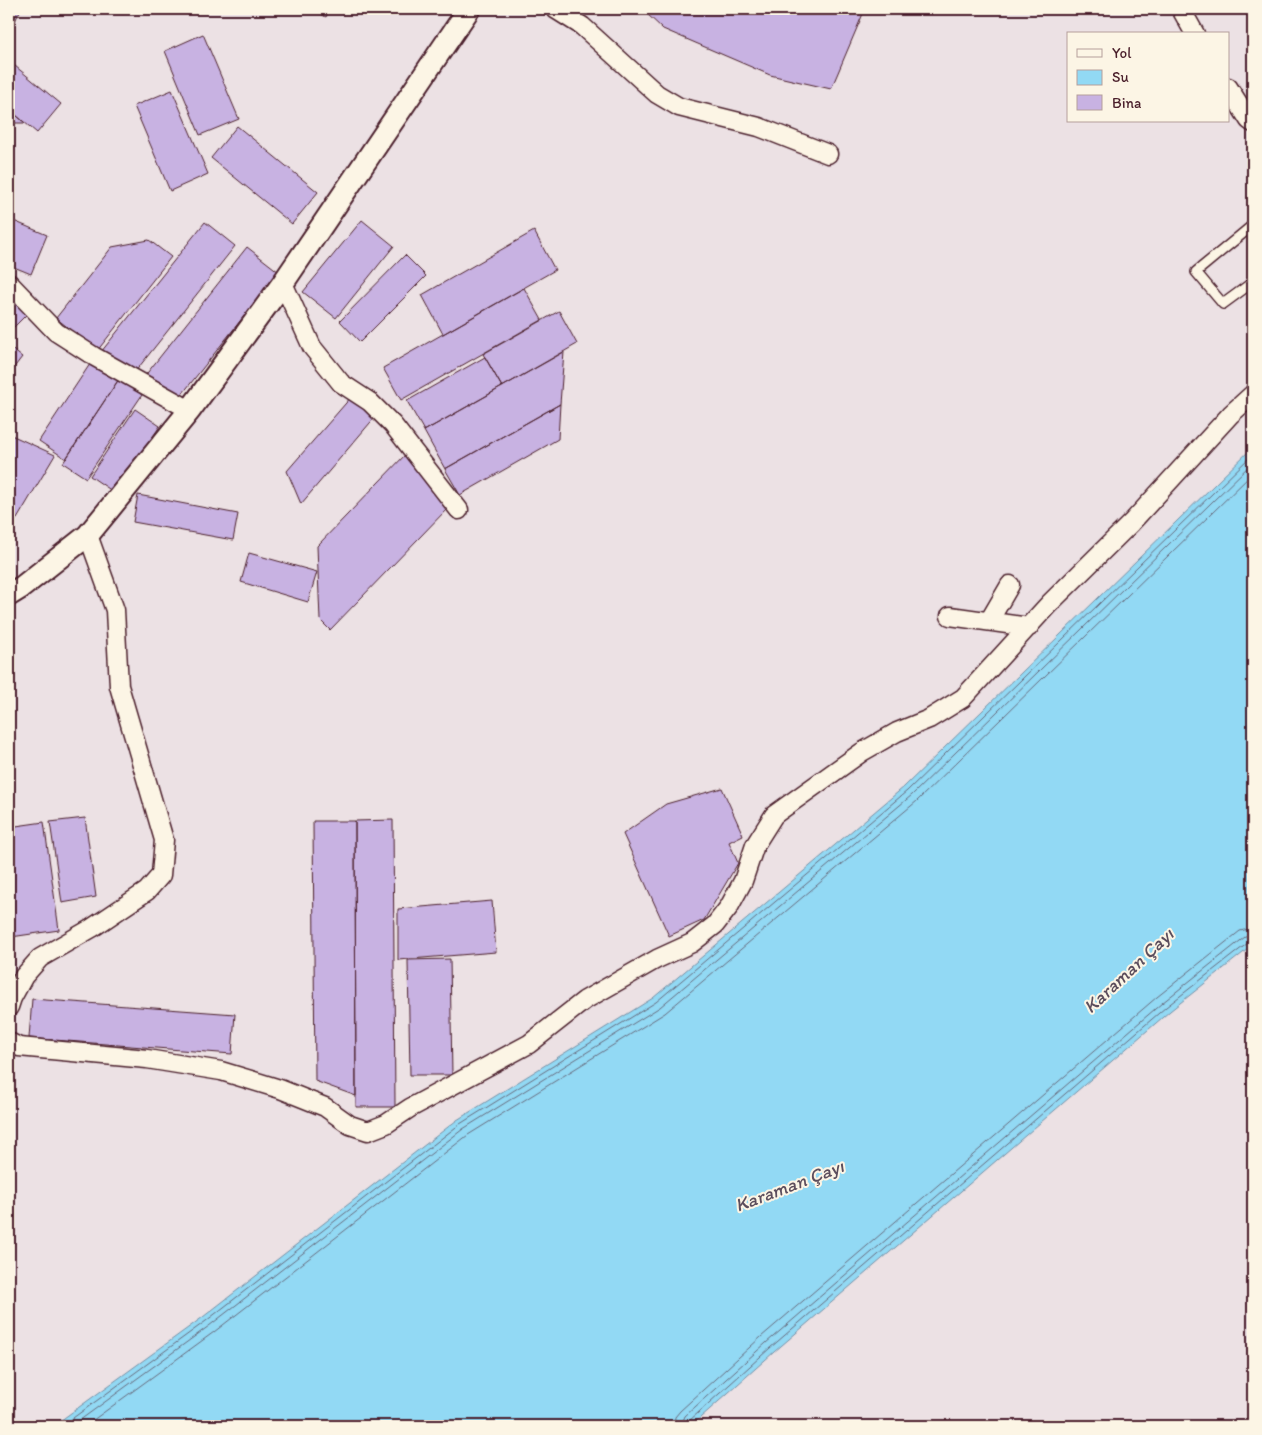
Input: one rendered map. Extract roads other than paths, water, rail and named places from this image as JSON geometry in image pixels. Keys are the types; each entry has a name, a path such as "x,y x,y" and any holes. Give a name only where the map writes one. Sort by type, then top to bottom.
{"street":[{"path":"9,595 88,535 190,410 283,283 469,9"},
{"path":"555,9 582,26 657,94 679,107 759,127 828,154"},
{"path":"1181,9 1194,32"},
{"path":"1230,90 1249,120 1253,123"},
{"path":"9,283 56,332 95,357 190,410"},
{"path":"283,283 312,346 341,383 370,402 393,424 459,510"},
{"path":"9,1042 19,1047 148,1059 221,1071 280,1089 325,1107 350,1125 368,1131 386,1124 410,1108 529,1044 586,1000 658,959 692,943 715,925 729,907 743,881 755,845 774,814 862,752 896,732 929,719 963,698 1049,604 1131,523 1231,414 1253,394"},
{"path":"9,1007 24,976 40,958 100,923 147,891 161,875 164,840 119,686 115,610 88,535"},
{"path":"989,621 1010,585"},
{"path":"950,616 1029,627"}],"lane":[{"path":"1253,225 1196,272 1223,304 1253,282"}],"water":[{"name":"Karaman Çayı","path":"1253,447 1253,945 1170,1011 774,1352 691,1426 53,1426 203,1317 457,1120 653,998 904,787"}]}
